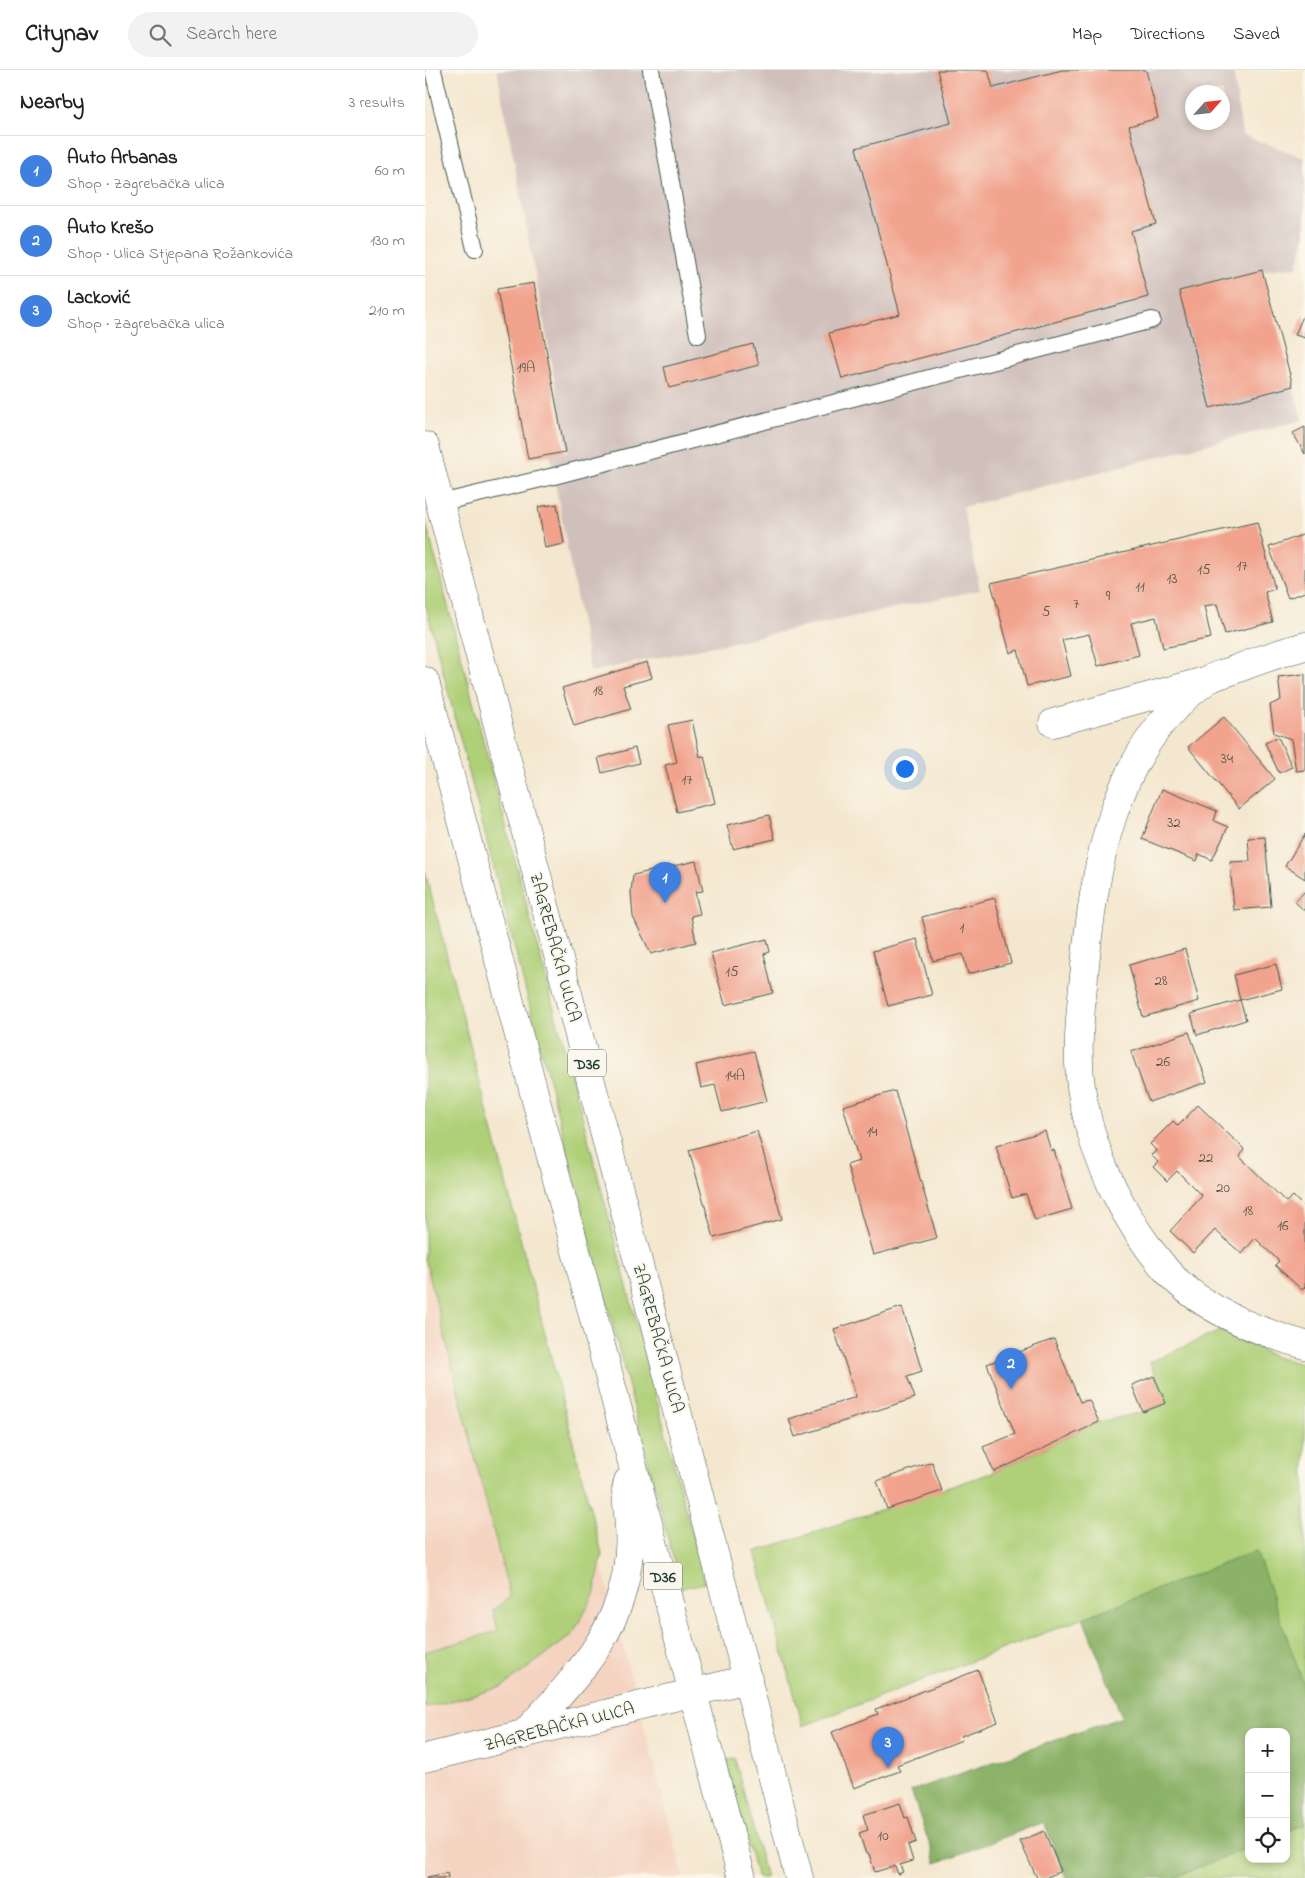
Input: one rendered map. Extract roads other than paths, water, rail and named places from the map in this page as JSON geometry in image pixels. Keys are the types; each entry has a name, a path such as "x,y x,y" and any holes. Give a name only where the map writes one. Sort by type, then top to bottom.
{"main road":[{"name":"ZAGREBAČKA ULICA","path":"425,446 799,1878"},
{"path":"1053,723 1207,680 1268,656 1305,646"},
{"path":"1207,680 1161,724 1141,753 1113,811 1100,856 1090,913 1078,1060 1083,1099 1093,1138 1117,1195 1144,1240 1167,1271 1200,1299 1237,1320 1305,1346"},
{"name":"D36","path":"425,681 741,1878"},
{"path":"523,1735 590,1659 615,1616 626,1574 630,1549 626,1490 632,1460"},
{"name":"ZAGREBAČKA ULICA","path":"425,1758 748,1679"}],"lane":[{"path":"433,70 475,249"},
{"path":"651,70 698,335"},
{"path":"440,503 554,476 1152,320"}],"place":[{"name":"Auto Arbanas","path":"665,903"},
{"name":"Auto Krešo","path":"1011,1389"},
{"name":"Lacković","path":"888,1768"}]}
